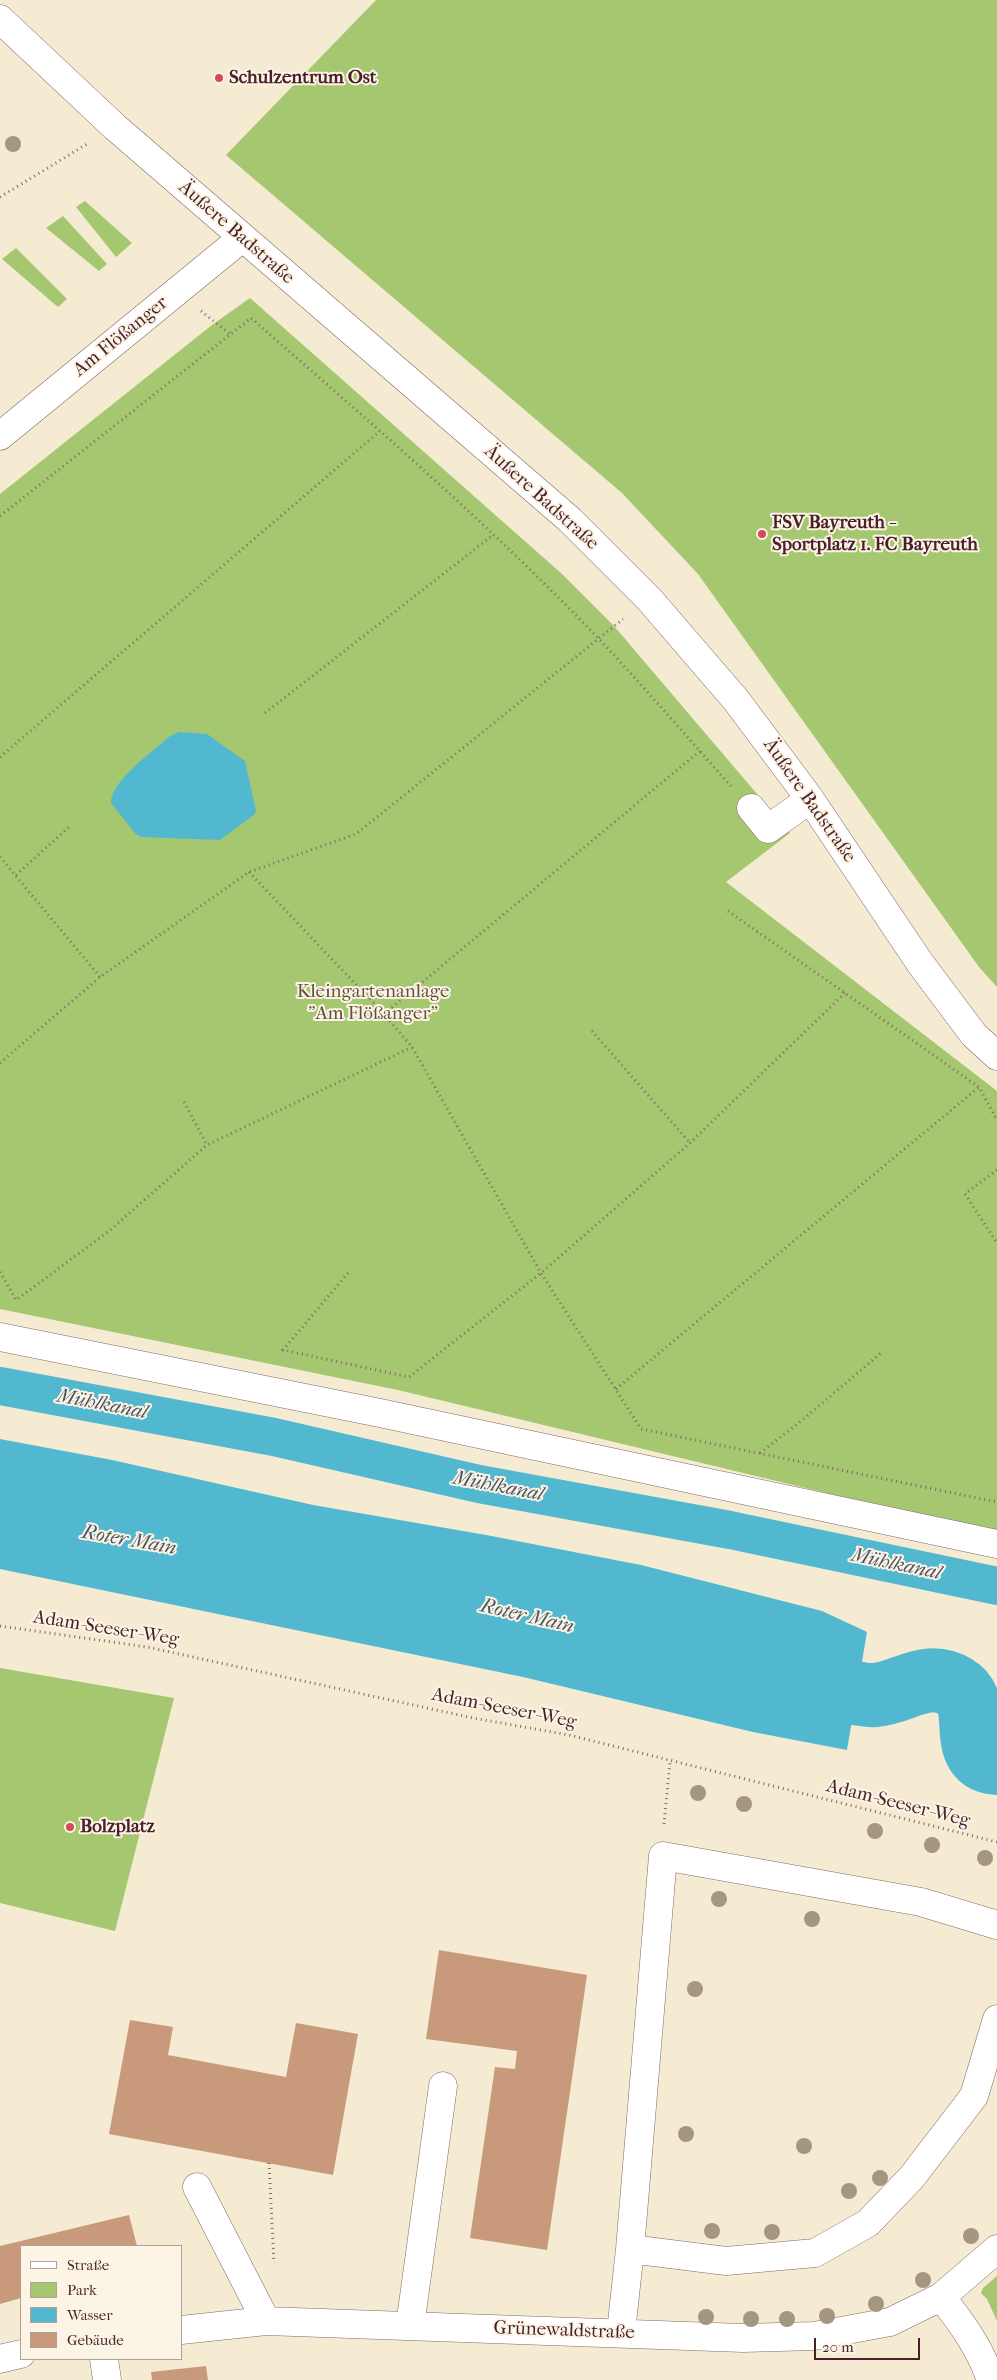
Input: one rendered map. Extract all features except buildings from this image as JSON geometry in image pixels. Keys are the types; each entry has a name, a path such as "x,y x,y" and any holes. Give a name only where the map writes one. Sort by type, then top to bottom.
{"street":[{"name":"Äußere Badstraße","path":"0,19 115,127 570,520 649,599 736,700 810,799 920,963 974,1035 997,1056"},
{"name":"Am Flößanger","path":"0,436 242,238"},
{"path":"751,808 768,829 810,799"},
{"path":"0,1337 380,1413 997,1544"},
{"path":"621,2332 630,2249 663,1856 921,1902 997,1925"},
{"path":"630,2249 726,2261 815,2253 868,2223 912,2178 974,2096 997,2019"},
{"path":"410,2326 443,2086"},
{"path":"197,2187 266,2321"},
{"name":"Grünewaldstraße","path":"182,2330 266,2321 621,2332 743,2338 814,2336 890,2322 941,2297 997,2248"},
{"path":"941,2297 964,2326 983,2357 991,2380"},
{"path":"0,2360 20,2354"},
{"path":"104,2360 107,2380"}],"path":[{"path":"0,196 115,127"},
{"path":"0,516 251,318 380,431 493,535 598,639 751,808"},
{"path":"0,757 380,431"},
{"path":"265,714 493,535"},
{"path":"0,1063 100,977 249,872 356,834 649,599"},
{"path":"384,1014 700,751"},
{"path":"16,875 69,827"},
{"path":"0,857 100,977"},
{"path":"249,872 384,1014 412,1047 542,1273 641,1429 997,1502"},
{"path":"728,911 979,1087 997,1120"},
{"path":"348,1273 283,1350 409,1377 542,1273 690,1143 846,992"},
{"path":"592,1031 690,1143"},
{"path":"0,1272 16,1300 109,1230 207,1145 412,1047"},
{"path":"616,1389 979,1087"},
{"path":"184,1102 207,1145"},
{"path":"997,1170 965,1194 997,1243"},
{"path":"760,1453 800,1422 881,1353"},
{"name":"Adam-Seeser-Weg","path":"0,1626 147,1647 473,1718 569,1736 997,1842"},
{"path":"663,1856 670,1762"},
{"path":"269,2163 275,2268"}],"green space":[{"path":"376,0 997,0 997,987 979,967 698,574 622,493 226,155"},
{"path":"85,201 132,243 116,257 76,207"},
{"path":"63,216 107,264 99,271 46,228"},
{"path":"16,248 67,299 58,307 2,259"},
{"name":"Kleingartenanlage \"Am Flößanger\"","path":"250,298 562,574 614,626 790,833 726,882 997,1091 997,1534 398,1390 0,1309 0,494 212,325"},
{"name":"Bolzplatz","path":"0,1668 174,1698 115,1931 0,1903"},
{"path":"997,2276 997,2321 987,2299 981,2293 983,2288"}],"water":[{"path":"179,732 207,734 245,761 256,811 254,815 220,840 141,837 135,833 111,803 118,785 134,766 170,736"},
{"path":"0,1439 112,1460 313,1505 486,1535 641,1565 822,1611 867,1632 847,1750 753,1732 523,1677 0,1569"}],"waterway":[{"name":"Mühlkanal","path":"0,1386 274,1437 479,1484 730,1530 997,1586"},
{"name":"Roter Main","path":"770,1673 870,1695 885,1693 925,1681 945,1682 956,1687 965,1695 969,1705 973,1742 977,1752 984,1759 997,1763"}],"place":[{"name":"Schulzentrum Ost","path":"219,78"},
{"name":"FSV Bayreuth - Sportplatz 1. FC Bayreuth","path":"762,534"},
{"name":"Bolzplatz","path":"70,1827"}]}
